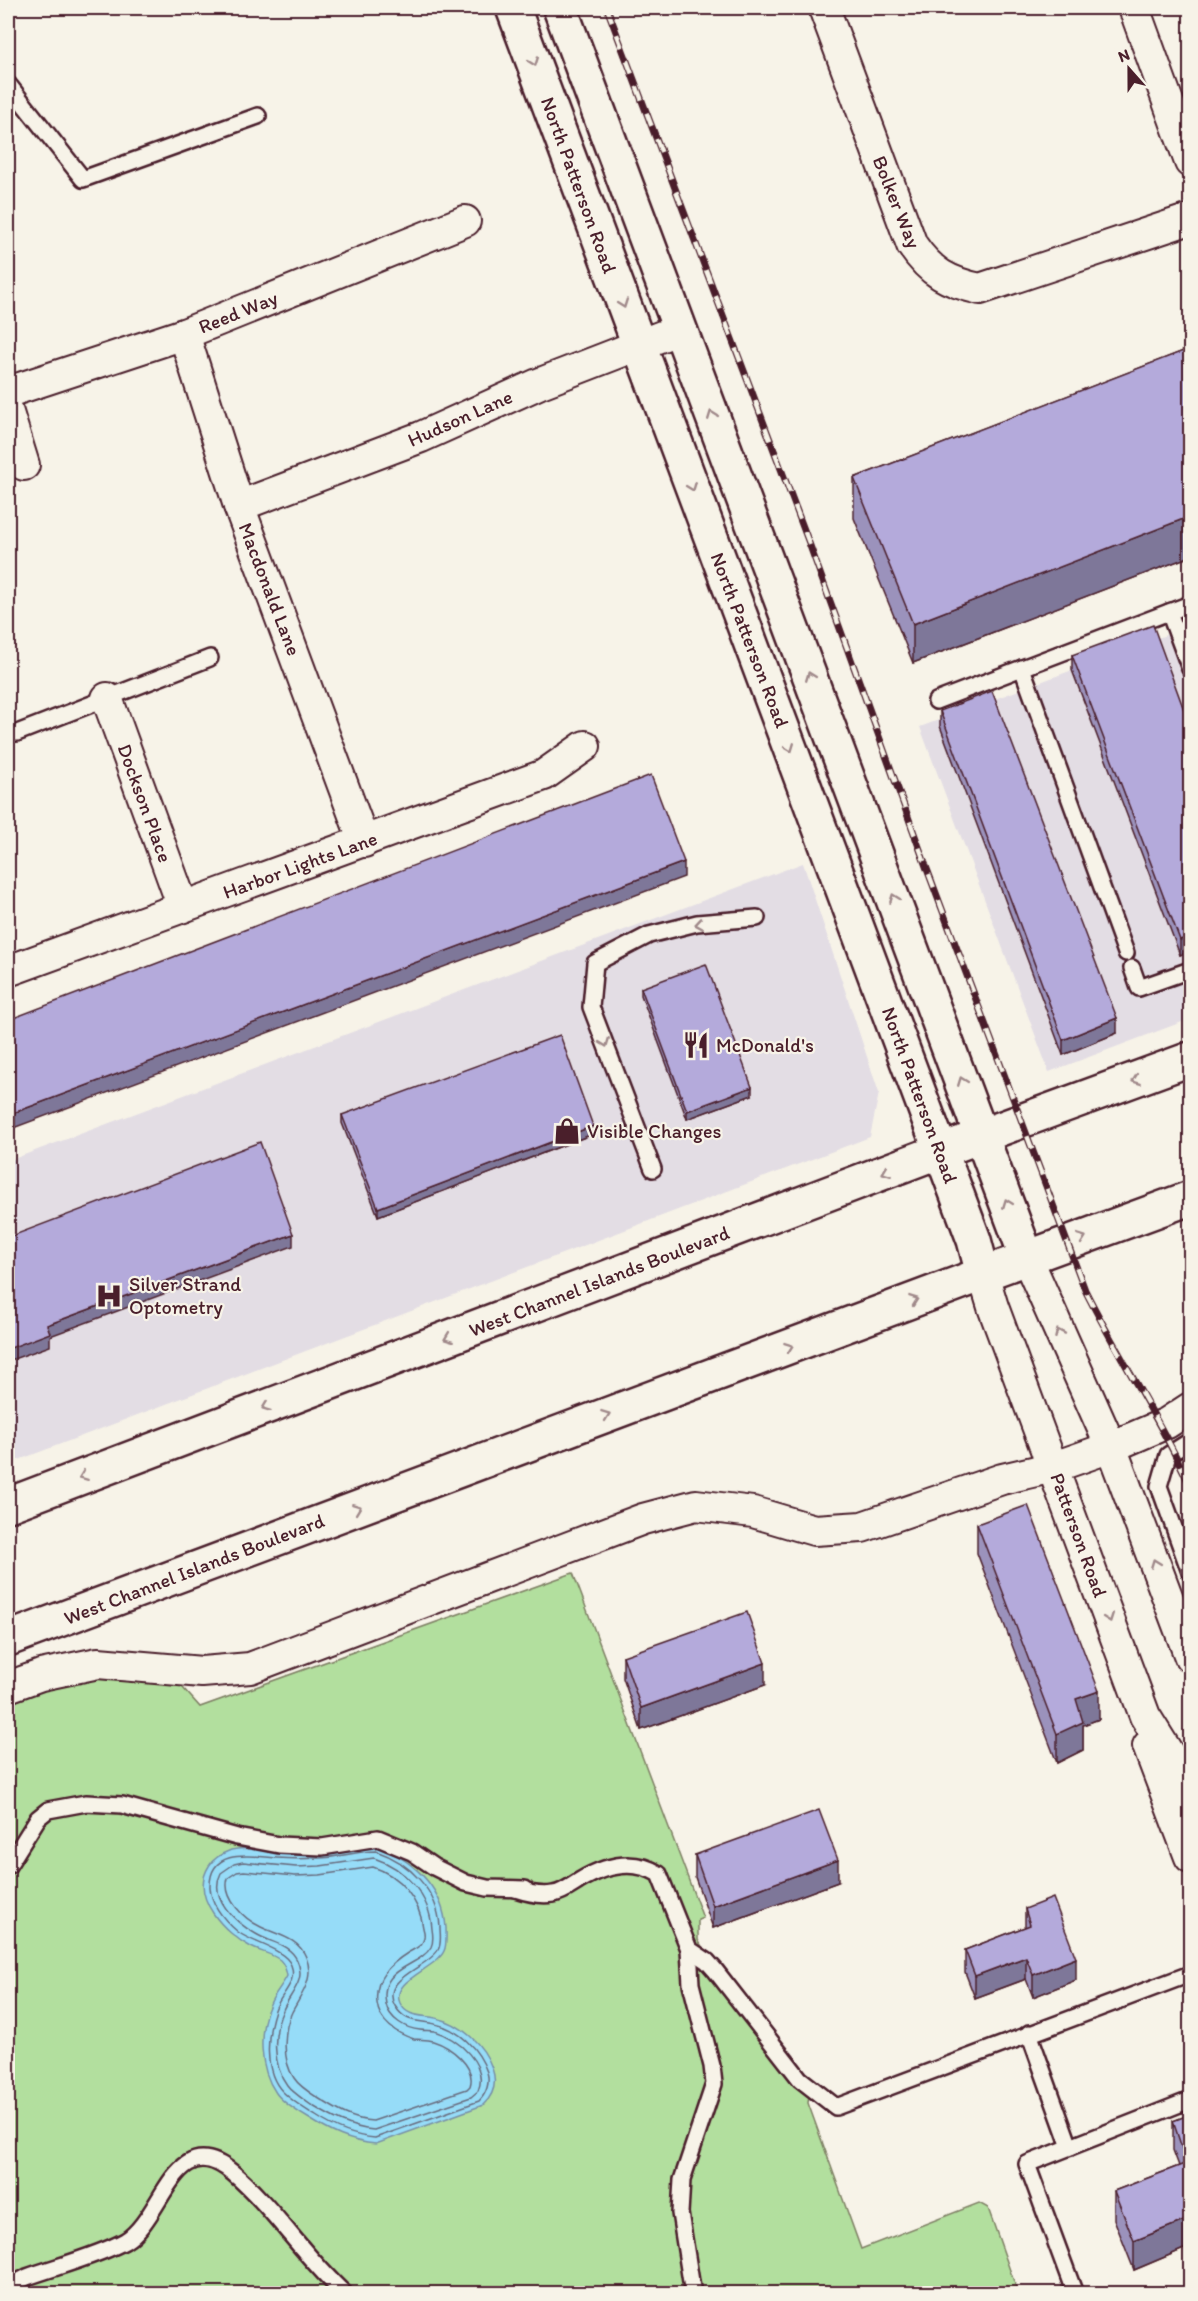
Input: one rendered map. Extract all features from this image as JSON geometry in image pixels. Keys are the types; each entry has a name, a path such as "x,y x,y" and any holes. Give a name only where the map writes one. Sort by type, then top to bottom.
{"street":[{"name":"North Patterson Road","path":"513,8 975,1240 984,1274"},
{"path":"560,8 1027,1258 1111,1447 1191,1657"},
{"name":"Bolker Way","path":"824,8 912,245 920,258 940,276 956,284 980,289 1191,219"},
{"path":"1134,8 1191,162"},
{"name":"Reed Way","path":"8,392 184,334 465,220"},
{"name":"Hudson Lane","path":"239,506 421,437 538,384 680,328"},
{"name":"Macdonald Lane","path":"184,334 239,506 364,842"},
{"path":"8,413 24,465"},
{"name":"Dockson Place","path":"107,698 183,907"},
{"name":"Harbor Lights Lane","path":"8,971 544,775 585,746"},
{"name":"West Channel Islands Boulevard","path":"8,1505 940,1151 1191,1059"},
{"name":"West Channel Islands Boulevard","path":"8,1639 1191,1198"},
{"name":"Patterson Road","path":"984,1274 993,1307 1145,1716 1191,1788"},
{"path":"8,1688 41,1675 98,1664 202,1672 250,1668 643,1519 696,1505 753,1512 814,1530 862,1527 1002,1479 1054,1467 1111,1447 1167,1423 1191,1408"},
{"path":"1145,1716 1148,1744 1191,1857"}],"lane":[{"path":"8,84 83,179 258,116"},
{"path":"936,700 1191,604"},
{"path":"1169,612 1191,669"},
{"path":"17,733 210,658"},
{"path":"1022,668 1139,988 1191,970"},
{"path":"653,1169 591,1007 595,963 649,935 697,923 757,918"},
{"path":"1191,1442 1168,1455 1159,1486 1191,1572"},
{"path":"8,1866 38,1818 48,1809 86,1803 122,1805 237,1837 301,1848 378,1838 412,1852 434,1867 466,1883 487,1888 554,1894 592,1874 612,1867 631,1864 649,1868 659,1874 689,1949 691,1984 712,2066 714,2084 682,2180 680,2213 693,2294"},
{"path":"689,1949 715,1970 800,2079 836,2107 1191,1974"},
{"path":"1029,2033 1070,2147"},
{"path":"1075,2294 1027,2164 1191,2100"},
{"path":"8,2292 12,2285 27,2277 126,2240 142,2226 170,2179 180,2168 187,2163 204,2159 213,2161 232,2173 277,2217 317,2266 345,2294"}],"shaded area":[{"path":"1190,626 1190,1019 1049,1072 920,727"},
{"path":"803,863 879,1093 870,1137 8,1464 8,1161"}],"green space":[{"path":"573,1573 703,1918 698,1920 698,1940 811,2082 808,2103 861,2249 979,2203 988,2208 1018,2293 8,2294 8,1699 88,1677 175,1679 200,1707"}],"water":[{"path":"377,1845 403,1859 424,1877 439,1900 444,1913 446,1943 444,1951 407,1981 399,1995 400,2003 411,2014 436,2018 463,2030 477,2043 488,2059 494,2073 494,2083 490,2097 483,2105 376,2144 349,2139 332,2132 295,2110 276,2093 263,2061 262,2037 270,2004 287,1976 285,1968 277,1958 241,1941 221,1924 207,1902 204,1878 211,1863 231,1850 289,1852"}],"building":[{"path":"1191,348 1191,516 913,624 854,478"},
{"path":"1153,625 1191,729 1191,936 1180,940 1072,655"},
{"path":"992,691 1117,1018 1063,1040 940,711"},
{"path":"651,775 684,862 8,1115 8,1020"},
{"name":"McDonald's","path":"706,964 752,1087 687,1111 641,988"},
{"path":"560,1035 593,1126 378,1208 342,1115"},
{"path":"260,1142 293,1234 47,1325 50,1333 8,1349 8,1236"},
{"path":"1028,1505 1099,1691 1076,1699 1083,1722 1057,1734 977,1524"},
{"path":"747,1612 765,1663 641,1708 623,1656"},
{"path":"819,1810 838,1860 713,1906 695,1855"},
{"path":"1053,1898 1076,1958 1033,1975 1026,1957 975,1976 965,1950 1030,1925 1025,1909"},
{"path":"1191,2114 1191,2218 1134,2241 1114,2191 1187,2163 1173,2121"}],"railway":[{"path":"607,8 809,543 927,869 1085,1290 1190,1485"}],"place":[{"name":"McDonald's","path":"696,1045"},
{"name":"Visible Changes","path":"567,1131"},
{"name":"Silver Strand Optometry","path":"109,1296"}]}
